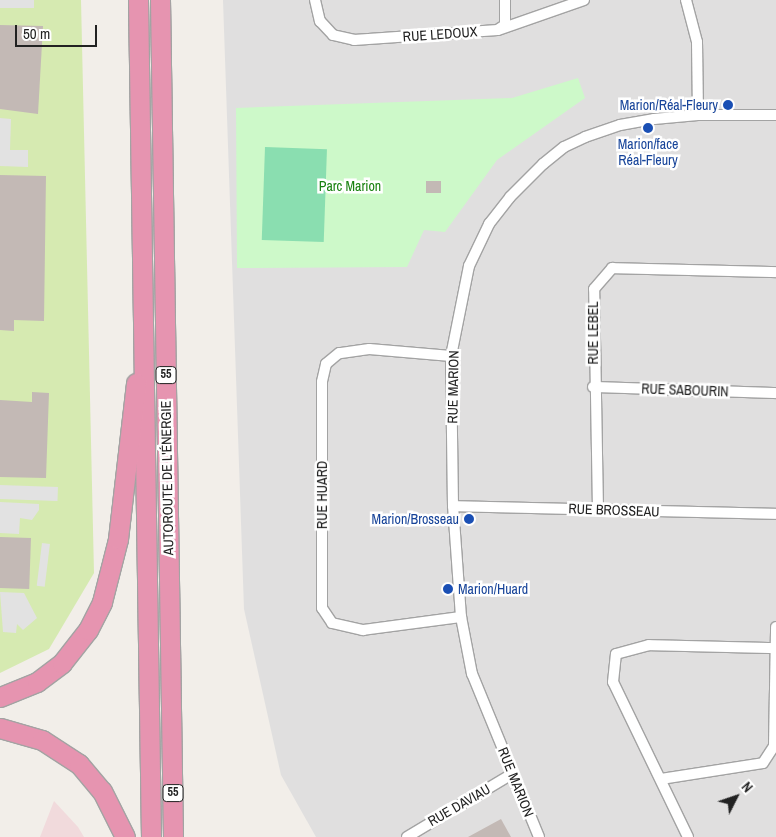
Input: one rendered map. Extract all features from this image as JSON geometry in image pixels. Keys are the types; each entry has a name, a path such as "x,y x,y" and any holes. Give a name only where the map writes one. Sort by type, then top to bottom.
{"highway":[{"name":"AUTOROUTE DE L'ÉNERGIE","path":"138,0 152,837"},
{"name":"AUTOROUTE DE L'ÉNERGIE","path":"160,0 173,837"},
{"path":"0,697 36,682 62,663 88,630 105,594 120,529 127,444 144,330"},
{"path":"0,728 42,740 79,764 102,790 125,837"},
{"path":"172,750 182,837"}],"street":[{"name":"RUE LEDOUX","path":"315,0 320,21 326,28 333,35 354,40 498,30 584,0"},
{"path":"498,30 505,25 505,0"},
{"path":"686,0 697,42 698,115"},
{"name":"RUE MARION","path":"539,837 472,674 461,618 453,506 451,356 469,266 489,224 510,196 536,170 564,148 585,137 620,125 698,115 776,115"},
{"name":"RUE LEBEL","path":"598,510 593,387 594,289 612,268 776,272"},
{"name":"RUE HUARD","path":"451,356 369,349 339,353 326,364 322,382 322,608 332,623 363,630 461,618"},
{"name":"RUE SABOURIN","path":"593,387 776,393"},
{"name":"RUE BROSSEAU","path":"453,506 776,514"},
{"path":"661,779 763,763 774,746 774,648 776,627"},
{"path":"688,837 613,682 616,654 649,644 774,648"},
{"name":"RUE DAVIAU","path":"407,837 512,774"}],"shaded area":[{"path":"0,0 34,0 34,8 0,8"},
{"path":"223,0 776,0 776,837 316,837 281,775 244,609"},
{"path":"0,118 11,119 10,150 28,150 28,167 0,166"},
{"path":"0,485 58,487 57,501 0,499"},
{"path":"0,502 39,504 39,510 32,520 20,518 19,534 0,533"},
{"path":"42,543 50,544 45,587 37,586"},
{"path":"0,592 24,593 37,618 23,630 17,624 16,633 3,632"},
{"path":"54,801 78,827 84,837 40,837"}],"green space":[{"path":"0,0 81,0 94,573 49,649 0,673"},
{"name":"Parc Marion","path":"578,78 585,98 497,160 445,232 424,230 407,267 237,268 236,108 512,98"},
{"path":"265,147 327,149 324,242 262,240"}],"building":[{"path":"0,25 43,26 38,114 0,109"},
{"path":"0,175 46,176 44,321 14,320 14,331 0,330"},
{"path":"426,181 441,181 441,193 426,193"},
{"path":"32,392 49,393 46,478 0,477 0,400 32,402"},
{"path":"0,537 31,538 29,589 0,588"},
{"path":"501,819 511,837 468,837"}],"place":[{"name":"Marion/Réal-Fleury","path":"728,105"},
{"name":"Marion/face Réal-Fleury","path":"648,128"},
{"name":"Marion/Brosseau","path":"469,519"},
{"name":"Marion/Huard","path":"448,589"}]}
